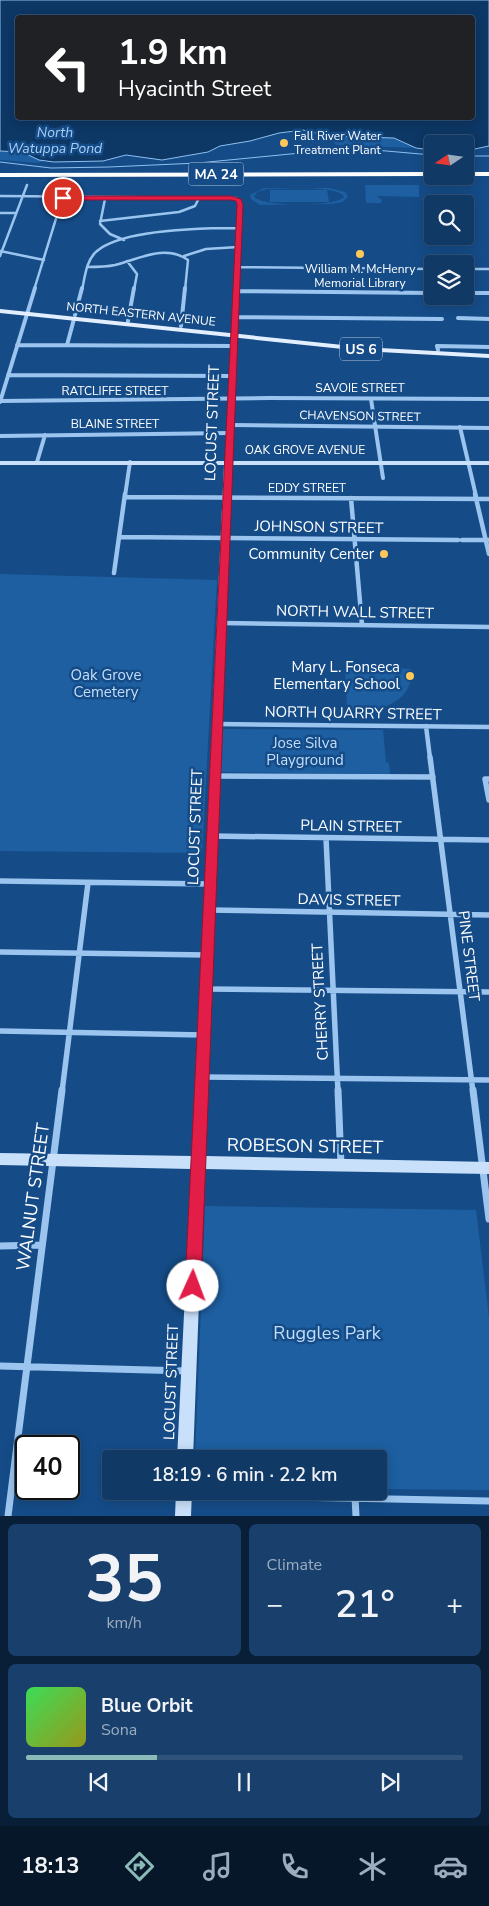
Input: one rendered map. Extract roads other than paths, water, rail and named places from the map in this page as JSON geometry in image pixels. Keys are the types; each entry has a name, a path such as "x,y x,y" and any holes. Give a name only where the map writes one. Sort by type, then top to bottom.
{"highway":[{"name":"MA 24","path":"0,173 424,172"},
{"path":"474,172 489,172"}],"main road":[{"name":"NORTH EASTERN AVENUE","path":"0,307 27,312"},
{"name":"NORTH EASTERN AVENUE","path":"0,311 27,312 387,351 489,356"},
{"name":"NORTH EASTERN AVENUE","path":"74,317 128,320 234,334 438,350 489,352"}],"street":[{"path":"0,402 68,183"},
{"path":"27,184 0,253 44,260"},
{"path":"0,196 105,199 199,198 195,206 179,212 100,221"},
{"name":"LOCUST STREET","path":"185,1450 240,205 236,199 199,198"},
{"path":"105,199 100,221 101,228 124,240"},
{"path":"0,213 16,213"},
{"path":"67,345 87,267 92,254 96,250 124,240 162,232 238,228"},
{"path":"87,267 102,267 156,254 184,256 206,250 238,247"},
{"path":"181,326 188,265 188,260 184,256"},
{"path":"127,262 137,274 128,320"},
{"path":"237,267 424,269"},
{"path":"474,269 489,269"},
{"path":"236,291 424,293"},
{"path":"474,293 489,293"},
{"path":"234,317 442,319"},
{"path":"458,318 489,319"},
{"path":"17,345 233,346"},
{"path":"438,350 437,346 489,347"},
{"path":"8,375 232,376"},
{"path":"371,399 383,478"},
{"name":"RATCLIFFE STREET","path":"0,402 230,400"},
{"name":"SAVOIE STREET","path":"230,400 489,400"},
{"path":"460,428 489,554"},
{"name":"CHAVENSON STREET","path":"230,429 489,428"},
{"name":"BLAINE STREET","path":"0,436 230,429"},
{"path":"38,462 45,435"},
{"name":"OAK GROVE AVENUE","path":"0,463 228,461 489,463"},
{"path":"114,573 130,462"},
{"name":"EDDY STREET","path":"125,497 489,499"},
{"path":"351,498 362,625"},
{"name":"JOHNSON STREET","path":"119,537 487,540"},
{"name":"NORTH WALL STREET","path":"221,623 489,627"},
{"name":"NORTH QUARRY STREET","path":"217,724 489,727"},
{"name":"PINE STREET","path":"426,726 471,1080 486,1168 489,1218"},
{"path":"215,776 433,777"},
{"path":"487,779 489,800"},
{"name":"PLAIN STREET","path":"212,836 489,840"},
{"name":"CHERRY STREET","path":"326,838 341,1165"},
{"path":"0,882 210,884"},
{"name":"WALNUT STREET","path":"8,1516 25,1366 54,1160 88,882"},
{"name":"DAVIS STREET","path":"209,910 489,916"},
{"path":"0,952 207,955"},
{"path":"205,988 489,992"},
{"path":"0,1031 203,1035"},
{"path":"201,1077 489,1080"},
{"name":"ROBESON STREET","path":"0,1160 486,1168"},
{"path":"0,1246 41,1245"},
{"path":"0,1366 189,1371"},
{"path":"387,1498 489,1501"},
{"path":"183,1516 184,1500"},
{"path":"355,1500 356,1516"}],"water":[{"name":"North Watuppa Pond","path":"0,0 489,0 489,146 474,149 474,135 424,135 424,149 416,148 394,138 329,136 303,130 279,133 250,141 220,146 208,152 162,160 126,155 103,161 54,162 39,160 22,152 0,151"}],"waterway":[{"path":"0,162 51,168 109,167 198,163 352,148 424,154"},
{"path":"474,156 489,156"}],"place":[{"name":"Fall River Water Treatment Plant","path":"284,143"},
{"name":"William M. McHenry Memorial Library","path":"360,254"},
{"name":"Community Center","path":"384,554"},
{"name":"Mary L. Fonseca Elementary School","path":"410,676"}],"park label":[{"name":"Oak Grove Cemetery","path":"106,684"},
{"name":"Jose Silva Playground","path":"305,752"},
{"name":"Ruggles Park","path":"327,1333"}]}
